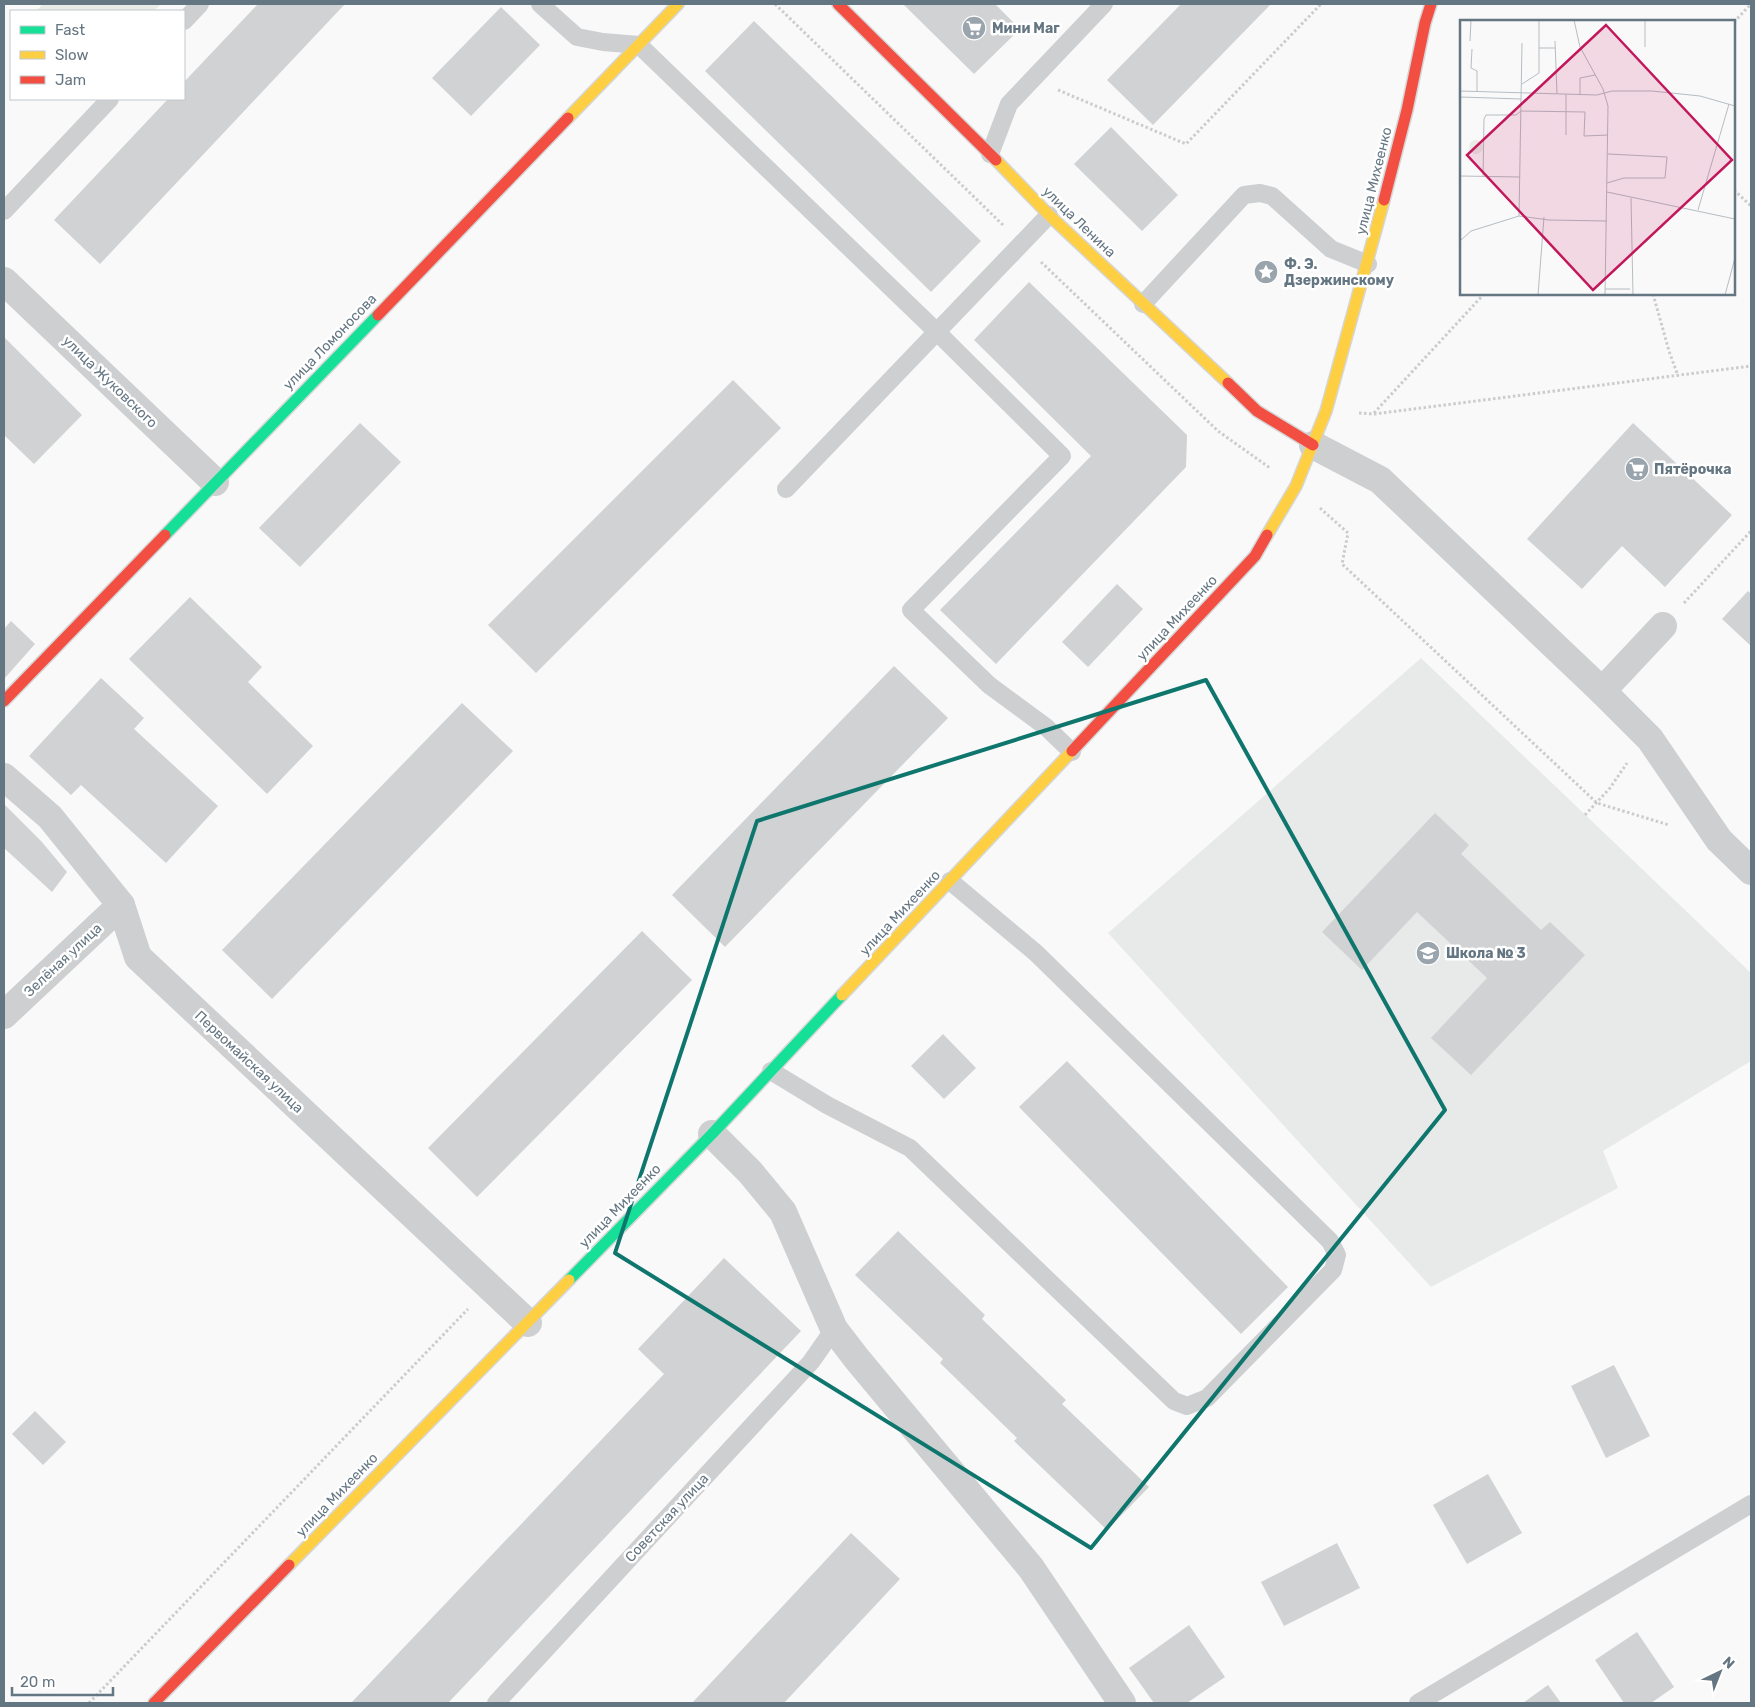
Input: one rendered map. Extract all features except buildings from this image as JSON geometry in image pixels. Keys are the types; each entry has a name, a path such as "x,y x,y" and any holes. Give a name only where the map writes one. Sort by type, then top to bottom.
{"street":[{"name":"улица Ломоносова","path":"4,701 678,4"},
{"name":"улица Ленина","path":"838,4 1049,215 1257,411 1313,445"},
{"name":"улица Михеенко","path":"154,1703 712,1134 1255,556 1296,486 1326,412 1368,264 1407,110 1425,23 1432,4"},
{"name":"улица Жуковского","path":"4,281 215,482"},
{"path":"1313,445 1380,480 1602,691 1650,739 1718,840 1751,871"},
{"path":"1602,691 1663,626"},
{"name":"Первомайская улица","path":"4,777 50,817 122,905 138,957 528,1323"},
{"name":"Зелёная улица","path":"4,1015 122,905"},
{"path":"712,1134 750,1172 783,1212 834,1329 856,1360 1031,1568 1122,1703"}],"lane":[{"path":"185,20 200,4"},
{"path":"540,4 577,37 603,42 639,44 937,332 1062,456 912,610 988,685 1046,727 1072,752"},
{"path":"990,154 1009,104 1104,4"},
{"path":"4,211 109,100"},
{"path":"1143,304 1244,195 1260,193 1272,196 1330,249 1368,264"},
{"path":"786,489 1049,215"},
{"path":"771,1071 826,1105 910,1148 1174,1401 1180,1404 1187,1406 1207,1398 1333,1270 1337,1254 1330,1241 1036,953 950,881"},
{"name":"Советская улица","path":"496,1703 811,1362 834,1329"},
{"path":"1418,1703 1751,1504"}],"path":[{"path":"1032,80 1186,144 1321,4"},
{"path":"1735,21 1751,4"},
{"path":"1735,191 1751,206"},
{"path":"1374,414 1483,295"},
{"path":"1653,295 1678,376"},
{"path":"1326,412 1374,414 1751,366"},
{"path":"1296,486 1348,533 1342,564 1596,803 1672,826"},
{"path":"1663,626 1751,531"},
{"path":"1585,815 1610,788 1628,762 1650,739"},
{"path":"89,1703 489,1287"}],"highlighted area":[{"path":"1206,680 1445,1110 1091,1548 615,1253 757,821"}],"shaded area":[{"path":"43,4 161,4 155,10 37,10"},
{"name":"Школа № 3","path":"1421,658 1751,973 1751,1061 1603,1151 1618,1188 1431,1287 1108,933"}],"traffic: fast":[{"path":"165,535 378,315"},
{"path":"569,1280 712,1134 842,995"}],"traffic: slow":[{"path":"568,118 678,4"},
{"path":"996,160 1049,215 1228,383"},
{"path":"1267,535 1296,486 1326,411 1384,200"},
{"path":"842,995 1072,751"},
{"path":"289,1565 569,1280"}],"traffic: jam":[{"path":"838,4 996,160"},
{"path":"1384,200 1431,4"},
{"path":"378,315 568,118"},
{"path":"1228,383 1257,411 1313,445"},
{"path":"4,701 165,535"},
{"path":"1072,751 1255,556 1267,535"},
{"path":"154,1703 289,1565"}],"place":[{"name":"Мини Маг","path":"974,28"},
{"name":"Ф. Э. Дзержинскому","path":"1266,272"},
{"name":"Пятёрочка","path":"1637,469"},
{"name":"Школа № 3","path":"1428,953"}]}
